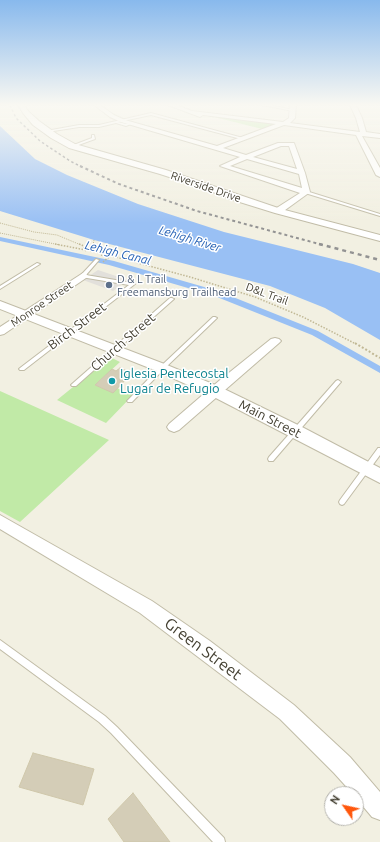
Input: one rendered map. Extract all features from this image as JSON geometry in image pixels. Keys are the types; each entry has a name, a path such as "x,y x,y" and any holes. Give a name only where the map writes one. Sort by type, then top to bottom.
{"street":[{"name":"Riverside Drive","path":"69,144 155,169 206,186 233,197 380,238"},
{"path":"205,144 302,173"},
{"path":"218,148 227,144"},
{"path":"279,144 223,166 306,192"},
{"path":"292,144 302,173 306,192"},
{"path":"365,144 380,176"},
{"path":"278,210 306,192"},
{"name":"Monroe Street","path":"0,332 83,276"},
{"name":"Main Street","path":"0,305 162,368 215,391 296,431 380,476"},
{"path":"174,428 215,391 275,341"},
{"name":"Green Street","path":"0,522 146,607 203,648 287,712 342,765 380,809"}],"lane":[{"path":"72,146 77,144"},
{"path":"306,192 380,215"},
{"path":"83,276 96,260"},
{"path":"0,288 38,264"},
{"name":"Birch Street","path":"22,369 133,284 83,276"},
{"name":"Church Street","path":"74,385 172,299"},
{"path":"130,401 162,368 215,318"},
{"path":"271,459 338,382"},
{"path":"342,502 380,450"},
{"path":"0,644 114,730 220,842"}],"path":[{"path":"0,223 34,232 57,235 82,245 86,251"},
{"name":"D&L Trail","path":"0,233 96,252 190,277 268,302 340,335 380,358"},
{"path":"94,240 93,247 96,252 104,255 99,255 109,257"}],"green space":[{"path":"110,357 120,362 95,385 112,392 117,388 133,395 106,423 57,400"},
{"path":"0,391 109,440 20,522 0,511"}],"shaded area":[{"name":"D & L Trail Freemansburg Trailhead","path":"98,270 128,280 113,291 83,280"}],"water":[{"name":"Lehigh River","path":"0,144 19,144 35,159 67,175 138,204 224,232 353,264 380,273 380,340 325,308 270,286 94,240 0,211"}],"building":[{"name":"Iglesia Pentecostal Lugar de Refugio","path":"120,368 127,371 125,374 129,376 113,393 95,385 112,369 116,371"},
{"path":"33,753 94,769 83,805 19,787"},
{"path":"133,793 170,842 124,842 108,819"}],"waterway":[{"name":"Lehigh Canal","path":"0,239 111,263 215,293 315,333 380,370"}],"railway":[{"path":"45,144 80,166"},
{"path":"80,166 119,184 197,211 323,245"},
{"path":"319,244 380,260"}],"place":[{"name":"D & L Trail Freemansburg Trailhead","path":"109,285"},
{"name":"Iglesia Pentecostal Lugar de Refugio","path":"112,381"}]}
